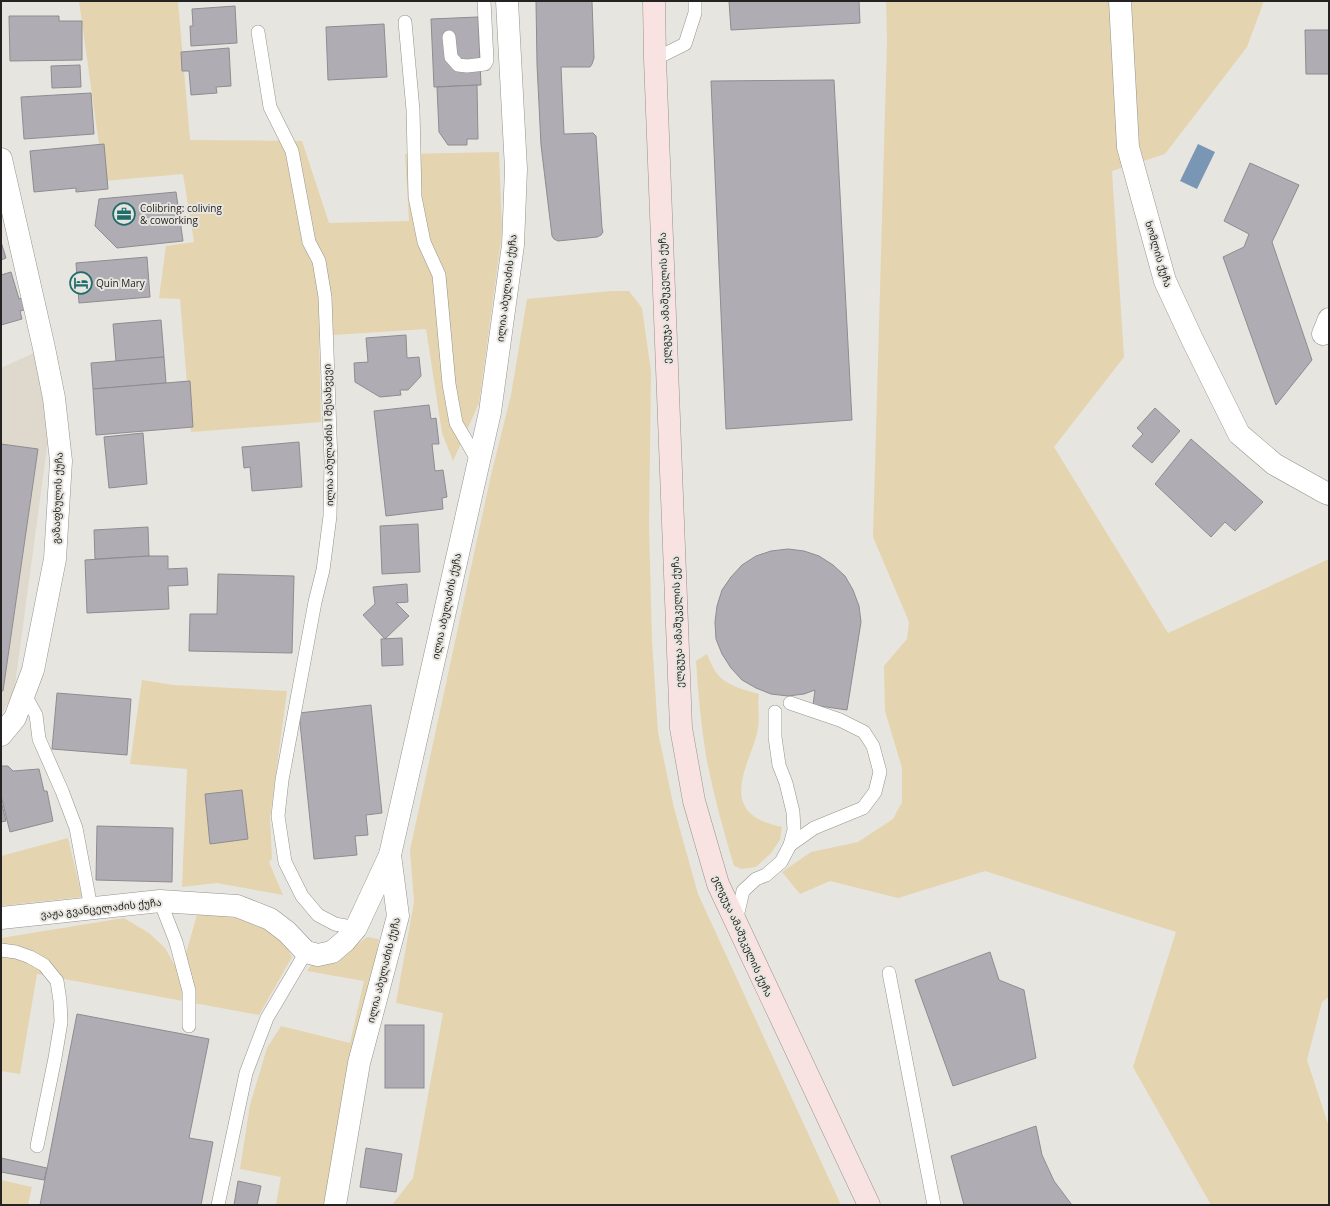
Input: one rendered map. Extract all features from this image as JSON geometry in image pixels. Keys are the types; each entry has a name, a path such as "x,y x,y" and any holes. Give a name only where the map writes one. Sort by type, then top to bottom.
{"main road":[{"name":"ელგუჯა ამაშუკელის ქუჩა","path":"654,1 681,728 694,801 718,884 869,1205"}],"street":[{"name":"ილია აბულაძის ქუჩა","path":"335,1205 360,1063 398,916 390,855 490,412 513,245 516,169 507,1"},
{"name":"ხომლის ქუჩა","path":"1120,1 1128,147 1165,281 1239,434 1274,464 1329,494"},
{"name":"გაზაფხულის ქუჩა","path":"1,160 54,398 60,461 55,559 33,670 15,718 1,736"},
{"path":"306,952 318,955 332,952 345,941 356,928 390,855"},
{"name":"ვაჟა გვანცელაძის ქუჩა","path":"1,918 160,901 237,906 270,919 287,932 306,952"}],"lane":[{"path":"449,37 450,57 458,65 474,66 485,64 487,60 484,1"},
{"path":"655,59 686,44 695,13 695,1"},
{"path":"405,22 413,110 415,197 424,242 440,274 449,384 456,422 478,461"},
{"name":"ილია აბულაძის I შესახვევი","path":"258,32 270,107 292,151 309,242 319,261 325,297 331,462 330,516 323,570 315,602 282,780 278,816 285,862 302,896 318,915 335,924 356,928"},
{"path":"24,693 36,715 39,739 62,791 76,828 90,908"},
{"path":"790,703 840,720 864,732 873,746 880,772 875,792 863,808 814,828 790,845"},
{"path":"735,922 743,892 756,879 766,875 781,862 790,845 794,830 793,812 786,783 779,765 774,737 775,712"},
{"path":"160,901 176,942 189,991 189,1026"},
{"path":"1,950 16,952 30,957 44,965 57,981 61,1022 37,1146"},
{"path":"218,1205 246,1073 267,1018 306,952"},
{"path":"889,973 934,1205"}],"shaded area":[{"path":"79,1 178,1 190,140 302,141 329,223 409,221 405,154 499,152 502,233 479,403 453,461 442,433 426,329 319,336 321,422 191,432 180,299 159,298 166,246 194,242 183,174 104,181"},
{"path":"886,1 1264,1 1247,47 1165,154 1112,171 1124,357 1054,447 1168,633 1329,559 1329,997 1322,1002 1307,1060 1329,1127 1329,1205 1211,1205 1133,1067 1176,932 985,871 898,898 830,881 800,894 782,872 811,852 858,842 893,819 902,802 902,768 885,711 884,666 907,639 909,622 873,537 887,41"},
{"path":"611,291 629,291 642,308 651,371 649,526 652,641 658,732 674,808 698,894 841,1205 392,1205 413,1178 443,1013 396,1003 414,902 410,850 491,475 511,395 527,299"},
{"path":"38,351 48,440 14,692 1,715 1,368"},
{"path":"707,654 718,675 722,679 737,687 759,694 758,728 743,779 741,790 742,799 745,807 751,814 769,824 782,827 780,840 771,853 756,867 742,869 734,866 712,784 703,733 696,661"},
{"path":"142,680 174,685 287,691 270,818 272,859 269,862 283,895 217,883 182,887 187,769 130,764"},
{"path":"68,838 82,897 1,906 1,856"},
{"path":"198,911 246,920 279,933 292,957 259,1015 37,974 20,1074 1,1071 1,938 124,918 149,933 165,948 174,964 185,957"},
{"path":"367,937 379,939 331,1205 276,1205 281,1177 240,1169 250,1105 267,1048 281,1026 350,1043 364,981 307,971 313,962 350,950"},
{"path":"1,1180 32,1187 28,1205 1,1205"}],"water":[{"path":"1198,144 1215,152 1197,189 1180,181"}],"building":[{"path":"536,1 592,1 594,58 592,64 590,67 561,67 564,134 593,133 596,136 603,232 597,237 558,241 552,236 541,145"},
{"path":"729,1 859,1 860,23 731,30"},
{"path":"235,6 237,43 191,46 190,26 193,26 192,9"},
{"path":"9,16 59,16 59,21 82,21 82,60 10,61"},
{"path":"478,17 481,85 434,87 431,19"},
{"path":"384,24 387,77 328,80 326,27"},
{"path":"1305,30 1329,30 1329,74 1306,74"},
{"path":"229,48 231,86 216,87 217,93 191,95 189,71 182,71 181,52"},
{"path":"80,65 81,87 52,88 51,66"},
{"path":"834,80 852,420 726,429 711,81"},
{"path":"477,85 478,139 467,139 467,145 448,145 439,132 437,87"},
{"path":"91,93 94,134 24,139 21,97"},
{"path":"104,144 108,189 76,192 76,188 34,192 30,151"},
{"path":"1250,163 1299,185 1272,242 1312,360 1276,405 1223,257 1244,247 1249,234 1224,221"},
{"path":"176,192 183,241 117,248 95,226 99,199"},
{"path":"1,242 6,258 1,260"},
{"path":"147,257 150,297 79,303 76,263"},
{"path":"11,272 19,299 24,297 28,309 20,311 22,319 1,325 1,275"},
{"path":"161,320 164,357 116,361 113,324"},
{"path":"406,335 407,358 419,357 421,376 408,390 400,390 401,395 380,397 355,382 354,363 368,362 366,338"},
{"path":"164,357 166,383 93,389 91,363"},
{"path":"190,381 193,427 96,435 93,389"},
{"path":"429,405 431,419 436,418 439,444 432,444 435,471 443,470 447,497 442,498 443,509 386,516 374,411"},
{"path":"1155,408 1180,431 1152,463 1132,446 1143,434 1137,428"},
{"path":"143,433 147,484 109,488 104,437"},
{"path":"1191,439 1263,502 1235,531 1225,522 1211,537 1155,484"},
{"path":"299,442 302,487 252,491 250,467 244,468 242,447"},
{"path":"1,444 38,449 3,691 1,691"},
{"path":"418,524 420,572 382,574 380,526"},
{"path":"148,527 149,556 95,559 94,530"},
{"path":"788,549 804,551 819,556 833,565 845,576 853,590 859,606 861,622 847,710 813,705 815,690 804,694 788,696 771,694 756,688 742,680 731,668 722,654 716,639 715,622 717,606 722,590 731,577 742,565 756,556 771,551"},
{"path":"168,556 168,569 187,568 188,585 168,586 169,609 87,613 85,560"},
{"path":"218,574 294,576 292,653 189,651 190,614 217,614"},
{"path":"407,584 408,602 396,603 409,616 385,639 363,615 375,604 373,587"},
{"path":"402,638 403,665 382,666 381,639"},
{"path":"57,693 131,699 127,755 52,749"},
{"path":"371,705 382,813 366,815 368,835 355,836 357,855 314,859 299,713"},
{"path":"1,766 8,766 13,771 39,769 44,791 47,791 53,821 10,832 1,796"},
{"path":"242,790 248,839 210,844 205,794"},
{"path":"1,801 6,821 1,822"},
{"path":"97,826 173,828 172,882 96,880"},
{"path":"990,952 999,980 1024,990 1036,1058 953,1086 915,980"},
{"path":"77,1014 209,1039 189,1138 213,1142 201,1205 40,1205"},
{"path":"385,1025 424,1025 424,1088 385,1088"},
{"path":"1036,1126 1042,1155 1054,1181 1072,1205 964,1205 951,1156"},
{"path":"366,1148 402,1154 396,1192 360,1187"},
{"path":"1,1158 47,1168 44,1180 1,1172"},
{"path":"238,1181 261,1186 257,1205 234,1205"}],"place":[{"name":"Colibring: coliving & coworking","path":"124,214"},
{"name":"Quin Mary","path":"81,283"}]}
